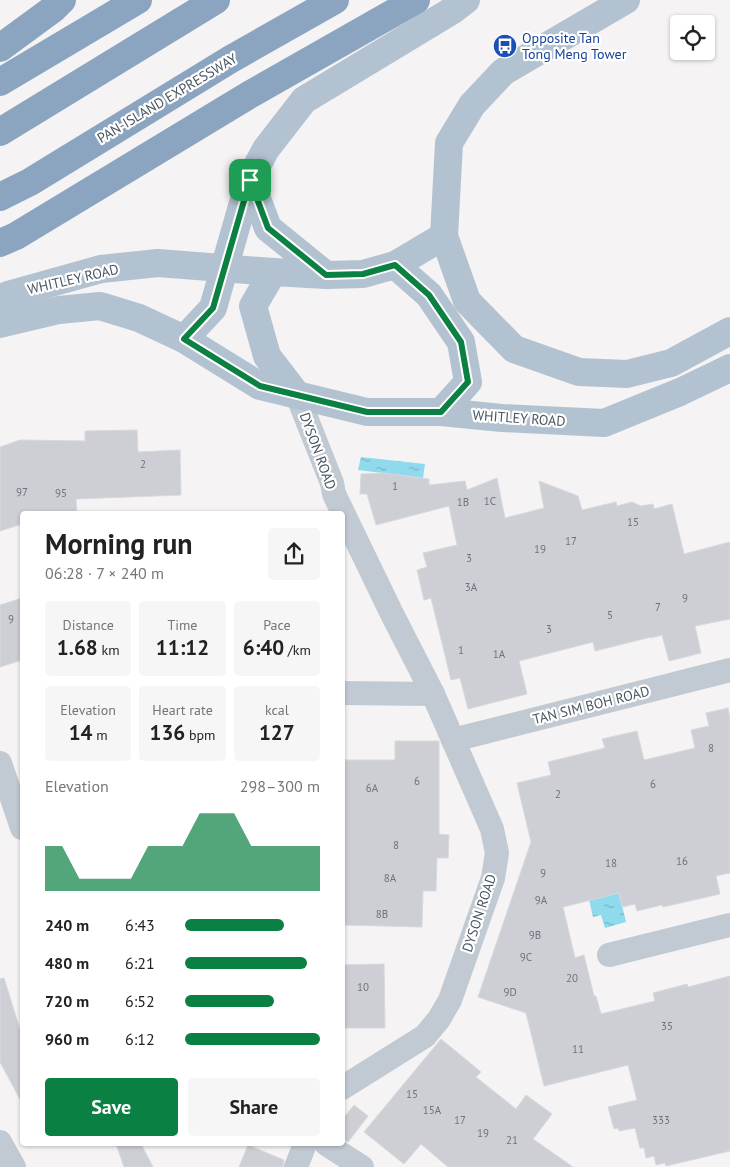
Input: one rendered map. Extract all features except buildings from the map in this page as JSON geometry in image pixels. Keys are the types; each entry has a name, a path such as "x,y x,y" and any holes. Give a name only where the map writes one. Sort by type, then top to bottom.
{"highway":[{"path":"0,48 53,9 62,0"},
{"path":"0,82 138,0"},
{"name":"PAN-ISLAND EXPRESSWAY","path":"0,197 30,182 231,59 334,0"},
{"path":"0,243 16,236 249,95 416,0"},
{"path":"0,132 209,4"}],"main road":[{"path":"184,339 213,308 250,180 266,149 304,100 453,10 466,0"},
{"path":"626,0 503,72 472,105 449,143 444,236 467,301 514,348 579,372 627,374 671,363 730,332"},
{"path":"250,180 268,228 326,275"},
{"path":"441,412 468,382 461,342 429,295 395,265 444,236"},
{"name":"WHITLEY ROAD","path":"0,299 35,287 101,269 158,262 326,275 363,274 395,265"},
{"path":"273,272 253,306 267,356 297,395"},
{"name":"WHITLEY ROAD","path":"0,324 59,310 100,306 139,318 184,339 260,386 367,412 441,412 502,418 604,423 680,392 730,332"},
{"path":"680,392 730,368"}],"street":[{"name":"DYSON ROAD","path":"297,395 342,511"},
{"name":"DYSON ROAD","path":"345,517 433,694 492,829 497,853 492,878 450,1000 439,1019 425,1036 345,1086"},
{"name":"TAN SIM BOH ROAD","path":"453,740 730,670"},
{"path":"345,693 433,694"},
{"path":"0,763 20,822"},
{"path":"609,955 730,926"},
{"path":"0,1142 14,1167"},
{"path":"296,1167 304,1146"},
{"path":"329,1146 362,1167"}],"water":[{"path":"361,457 425,464 423,478 358,470"},
{"path":"586,887 619,893 626,922 605,928 601,915 593,917"}],"place":[{"name":"Opposite Tan Tong Meng Tower","path":"505,46"}],"route":[{"path":"250,180 268,228 326,275 363,274 395,265 429,295 461,342 468,382 441,412 367,412 260,386 184,339 213,308 250,180"}]}
